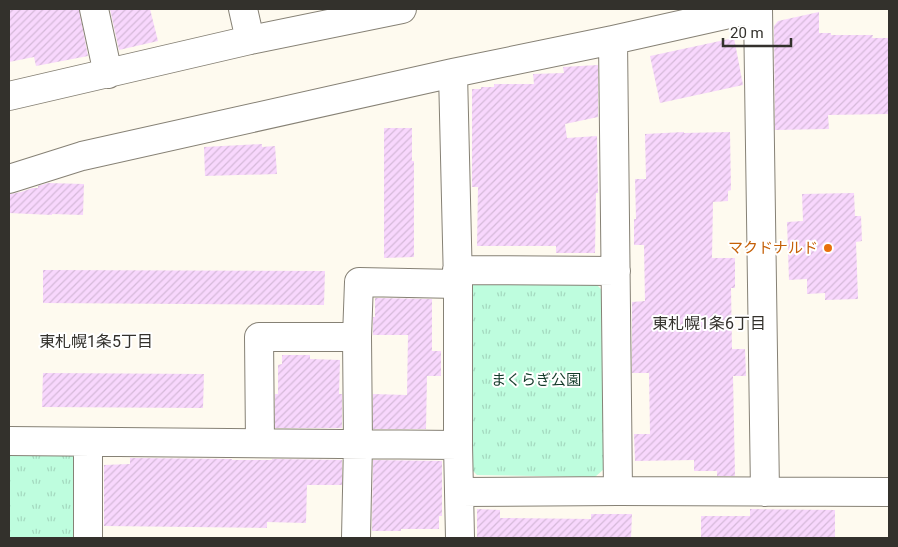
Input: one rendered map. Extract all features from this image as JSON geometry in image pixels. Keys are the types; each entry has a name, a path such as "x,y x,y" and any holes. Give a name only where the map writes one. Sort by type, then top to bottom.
{"street":[{"path":"94,9 108,74"},
{"path":"243,9 250,40"},
{"path":"9,180 82,156 751,9"},
{"path":"758,9 765,492"},
{"path":"9,96 250,40 394,10"},
{"path":"613,40 618,491"},
{"path":"453,73 458,277 460,538"},
{"path":"356,538 359,282 616,271"},
{"path":"260,443 259,337 357,337"},
{"path":"9,441 458,445"},
{"path":"88,442 88,538"},
{"path":"459,492 889,492"}],"green space":[{"name":"まくらぎ公園","path":"594,282 601,289 604,469 595,477 477,475 472,470 467,291 475,283"},
{"path":"9,451 81,452 81,538 9,538"}],"building":[{"path":"9,9 79,9 88,56 36,66 34,57 9,62"},
{"path":"110,9 150,9 158,41 119,50"},
{"path":"819,12 819,33 831,33 831,35 873,35 872,38 889,38 889,112 888,114 828,115 829,129 775,130 774,26 778,21"},
{"path":"734,38 743,85 660,103 650,56"},
{"path":"598,65 598,117 565,124 567,138 597,136 598,193 596,193 595,253 556,253 556,246 477,246 478,187 472,187 472,89 494,87 494,84 534,84 533,74 564,73 563,67"},
{"path":"384,128 412,128 414,257 384,258"},
{"path":"730,132 731,190 728,191 728,201 713,202 712,258 735,258 735,288 731,288 732,349 745,349 746,376 733,376 735,476 717,476 717,471 694,471 694,460 635,461 634,434 650,434 649,373 632,373 632,302 645,301 644,245 634,245 634,219 636,219 635,179 646,179 645,134"},
{"path":"262,144 262,147 275,146 277,174 205,176 204,147"},
{"path":"48,183 84,184 83,215 9,213 10,194 38,188 38,186"},
{"path":"854,193 855,216 861,216 862,241 856,242 858,299 825,300 825,293 807,294 807,279 789,280 787,222 803,221 802,194"},
{"path":"43,270 325,271 324,305 43,303"},
{"path":"375,298 432,299 432,351 441,351 441,376 427,376 426,429 373,429 373,394 407,395 408,335 373,335"},
{"path":"282,355 310,355 310,359 340,360 339,394 342,394 342,428 275,428 275,394 278,394 278,365 282,364"},
{"path":"43,373 204,374 203,408 42,407"},
{"path":"130,458 342,460 342,485 307,485 306,523 267,522 267,528 104,526 104,465 130,464"},
{"path":"373,460 442,461 442,516 439,516 439,529 372,531"},
{"path":"477,509 500,510 500,518 591,519 591,514 632,514 631,538 477,538"},
{"path":"750,509 835,510 835,538 701,538 701,516 750,516"}],"place":[{"name":"マクドナルド","path":"828,248"}],"district":[{"name":"東札幌1条6丁目","path":"709,323"},
{"name":"東札幌1条5丁目","path":"96,341"}]}
